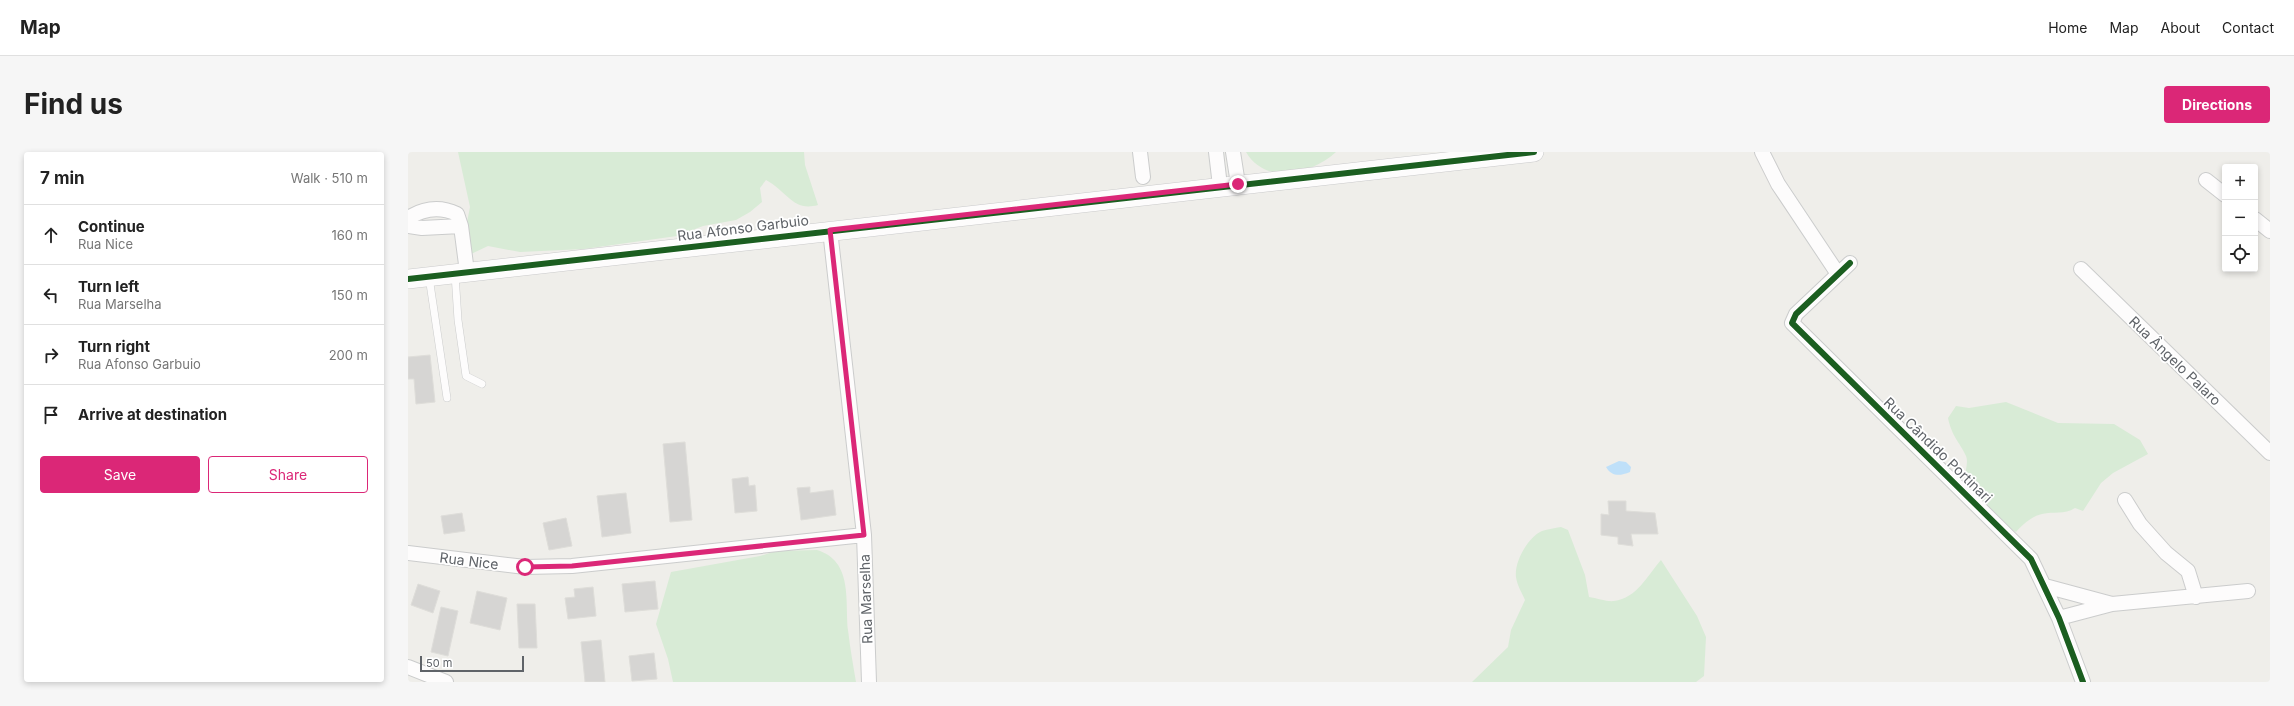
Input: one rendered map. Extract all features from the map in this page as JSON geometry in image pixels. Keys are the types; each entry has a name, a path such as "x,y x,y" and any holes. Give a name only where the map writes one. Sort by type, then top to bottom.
{"street":[{"path":"1140,152 1143,177"},
{"path":"1216,152 1229,185"},
{"path":"1229,185 1233,152"},
{"name":"Rua Afonso Garbuio","path":"408,279 830,230 1534,152"},
{"path":"1762,152 1778,184 1838,274"},
{"path":"2206,180 2222,193"},
{"path":"408,218 420,210 447,209 457,214 461,226 461,273"},
{"path":"2258,221 2270,231"},
{"path":"408,226 422,228 461,226"},
{"name":"Rua Marselha","path":"830,230 864,535 870,682"},
{"name":"Rua Cândido Portinari","path":"1850,263 1794,317 1792,323 2031,559 2059,618 2083,682"},
{"name":"Rua Ângelo Palaro","path":"2081,269 2270,453"},
{"path":"2125,500 2140,524 2166,553 2188,572 2196,597"},
{"name":"Rua Nice","path":"408,553 525,567 572,566 864,535"},
{"path":"2045,586 2112,604"},
{"path":"2059,618 2112,604 2248,591"},
{"path":"408,667 446,682"}],"lane":[{"path":"461,273 458,320 466,376 482,384"},
{"path":"429,277 447,398"}],"green space":[{"path":"458,152 804,152 805,165 818,205 802,206 791,200 766,180 760,188 762,202 750,212 736,220 703,226 677,236 584,249 520,252 488,246 469,255 462,247 470,207"},
{"path":"1246,152 1336,152 1326,160 1302,171 1277,173 1265,169 1255,163"},
{"path":"2006,402 2058,423 2114,424 2140,440 2148,454 2113,473 2101,483 2083,511 2075,508 2063,512 2038,515 2028,521 2016,532 1985,510 1967,488 1965,478 1967,459 1954,434 1948,418 1956,406 1969,408"},
{"path":"1561,527 1568,530 1585,575 1589,597 1614,601 1629,596 1641,585 1661,560 1697,616 1706,637 1704,676 1696,682 1472,682 1508,647 1511,630 1525,600 1518,586 1516,571 1517,564 1527,544 1537,534 1544,530"},
{"path":"817,550 829,555 837,563 842,572 845,583 848,630 856,682 673,682 668,659 656,624 671,572 760,556 776,551"}],"water":[{"path":"1619,461 1626,462 1631,467 1630,472 1616,475 1611,473 1606,467"}],"building":[{"path":"430,355 435,402 416,404 414,379 408,379 408,357"},
{"path":"685,442 692,520 670,522 663,444"},
{"path":"748,477 749,486 755,485 757,511 735,513 732,479"},
{"path":"810,487 810,493 833,490 836,515 801,520 797,488"},
{"path":"626,493 631,533 602,537 597,496"},
{"path":"1608,501 1626,501 1626,511 1655,513 1658,534 1631,534 1633,546 1618,544 1618,537 1601,535 1601,514 1609,515"},
{"path":"462,513 465,531 444,534 441,516"},
{"path":"566,518 572,546 549,550 543,523"},
{"path":"655,581 658,609 625,612 622,584"},
{"path":"418,584 440,591 433,613 411,605"},
{"path":"593,587 596,616 568,619 565,598 575,597 574,589"},
{"path":"477,591 507,598 500,630 470,623"},
{"path":"517,604 535,604 537,648 519,648"},
{"path":"441,607 458,611 448,656 431,652"},
{"path":"601,640 605,682 585,682 581,642"},
{"path":"654,653 657,679 632,681 629,656"}],"cycle path":[{"path":"408,279 1534,152"},
{"path":"1850,263 1796,314 1792,323 2031,559 2059,618 2083,682"}],"route":[{"path":"525,567 572,566 864,535 830,230 1146,196 1238,184"}]}
